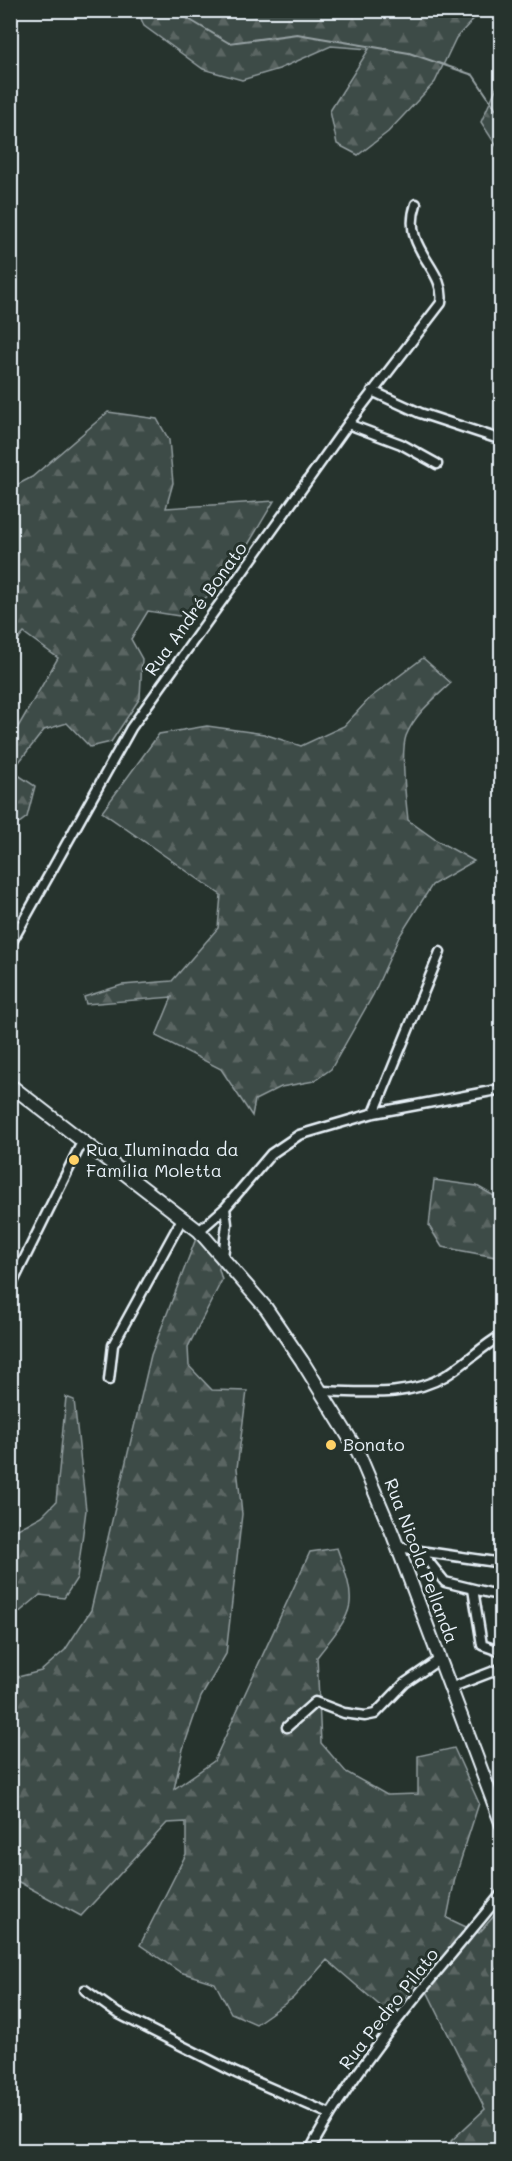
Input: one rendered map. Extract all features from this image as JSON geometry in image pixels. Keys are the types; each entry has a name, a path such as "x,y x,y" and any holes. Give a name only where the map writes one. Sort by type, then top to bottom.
{"main road":[{"name":"Rua Nicola Pellanda","path":"10,1085 183,1217 223,1257 266,1308 358,1452 397,1546 501,1825"}],"street":[{"name":"Rua André Bonato","path":"10,945 131,728 372,391 441,303 441,290 412,232 410,220 416,204"},
{"path":"372,391 438,420 501,440"},
{"path":"348,424 401,444 437,464"},
{"path":"374,1113 440,952"},
{"path":"199,1231 225,1208 271,1154 299,1136 374,1113 501,1089"},
{"path":"10,1288 83,1140"},
{"path":"223,1257 227,1224 225,1208"},
{"path":"109,1380 113,1345 183,1217"},
{"path":"321,1391 387,1392 423,1386 451,1372 501,1335"},
{"path":"397,1546 501,1563"},
{"path":"420,1551 445,1582 501,1596"},
{"path":"473,1589 482,1646 501,1652"},
{"path":"287,1727 315,1702 344,1713 365,1716 375,1714 405,1683 440,1659"},
{"path":"450,1688 501,1668"},
{"name":"Rua Pedro Pilato","path":"310,2151 330,2114 361,2069 501,1893"},
{"path":"85,1990 117,2013 236,2073 330,2114"}],"green space":[{"path":"138,11 481,11 456,38 435,82 388,132 358,155 337,144 330,111 369,49 331,46 279,69 242,80 203,69 144,26"},
{"path":"501,78 502,153 481,122"},
{"path":"108,412 157,419 169,440 173,483 166,508 274,501 224,585 179,616 148,611 131,639 142,659 140,698 111,742 90,747 67,723 44,730 12,771 35,786 27,817 15,826 11,824 11,739 58,658 24,633 11,648 11,488 32,477"},
{"path":"423,658 451,683 420,714 406,736 403,765 408,820 436,840 474,861 432,885 399,937 373,995 331,1069 314,1081 281,1087 255,1100 252,1116 221,1069 156,1036 172,997 86,1004 84,997 122,985 172,981 218,928 221,895 102,812 159,734 207,726 264,734 301,746 344,726 370,698"},
{"path":"434,1180 477,1186 501,1200 501,1258 442,1247 429,1226"},
{"path":"197,1236 215,1255 222,1280 188,1347 189,1366 212,1390 247,1391 237,1468 242,1514 226,1654 201,1697 183,1749 174,1789 214,1761 310,1552 337,1548 350,1595 346,1617 317,1657 321,1743 346,1772 387,1795 418,1794 418,1756 454,1748 479,1803 455,1878 447,1918 479,1933 501,1908 501,1964 494,1971 494,2000 501,2008 501,2150 453,2150 451,2141 485,2109 420,1977 392,2016 327,1960 293,1998 256,2024 231,2013 215,1983 180,1972 140,1945 186,1854 186,1822 167,1823 81,1916 19,1882 11,1880 10,1679 41,1671 65,1650 91,1610 151,1355"},
{"path":"66,1397 74,1400 86,1510 77,1578 64,1598 40,1595 11,1619 11,1525 18,1529 42,1516 56,1502"}],"waterway":[{"path":"180,10 185,17 229,43 297,34 409,53 473,75 502,118"}],"place":[{"name":"Rua Iluminada da Família Moletta","path":"74,1160"},
{"name":"Bonato","path":"331,1445"}]}
